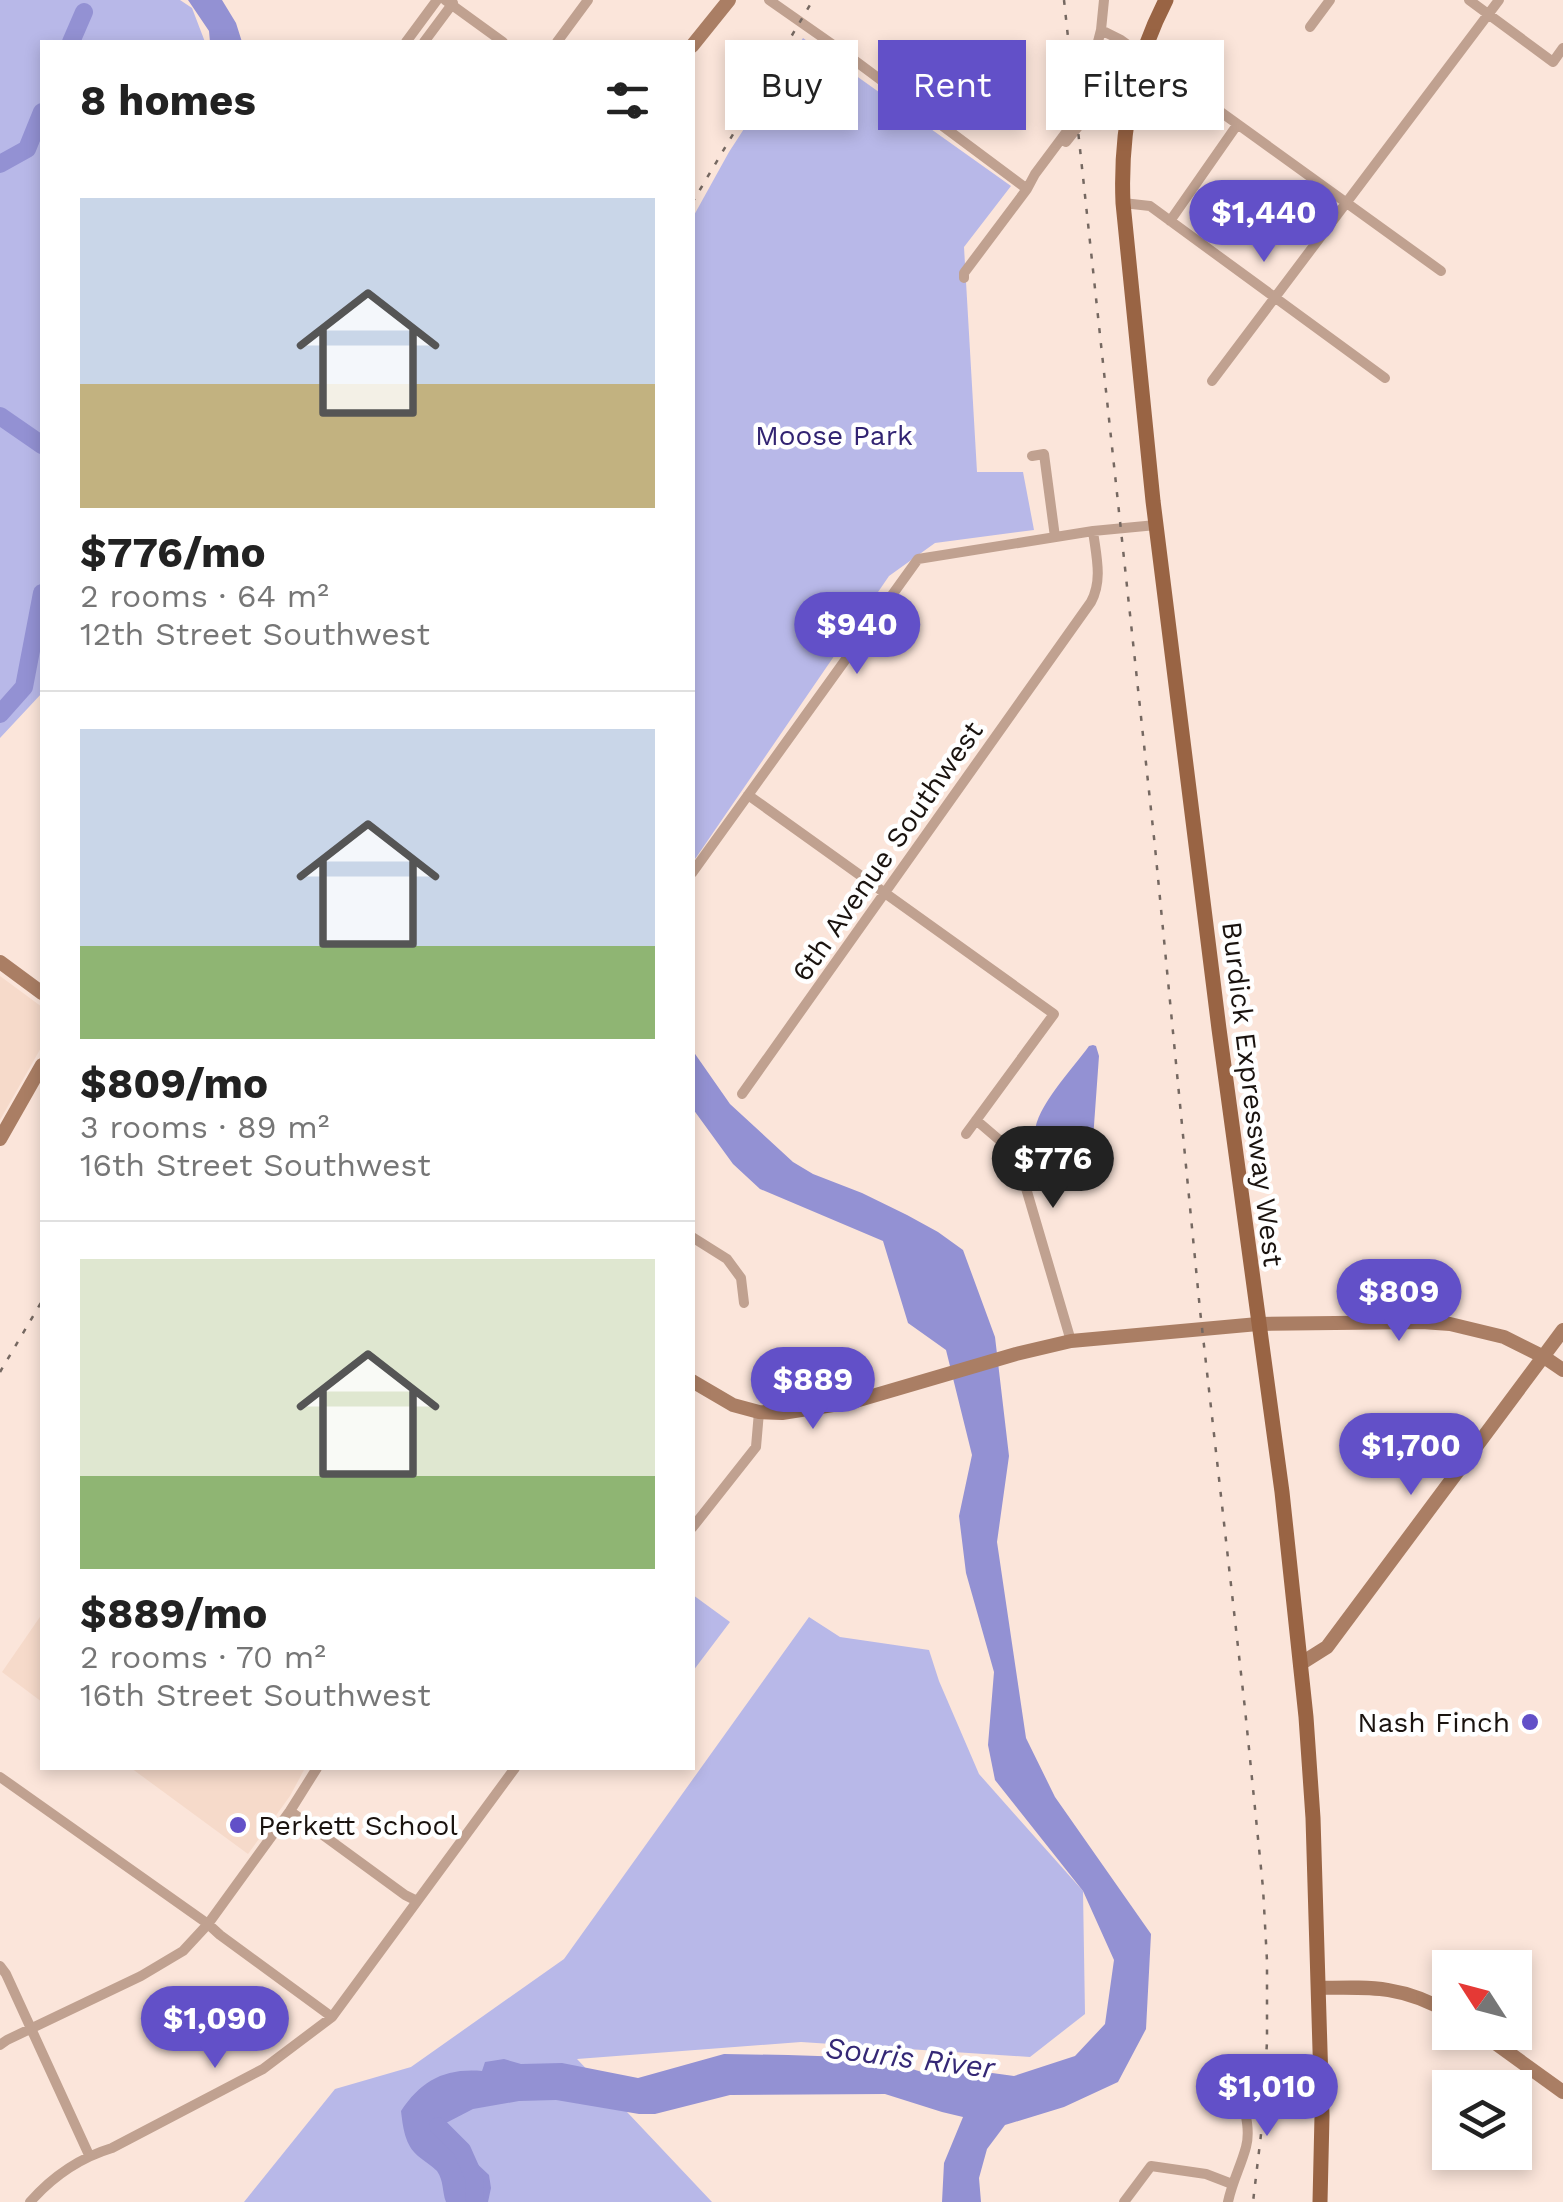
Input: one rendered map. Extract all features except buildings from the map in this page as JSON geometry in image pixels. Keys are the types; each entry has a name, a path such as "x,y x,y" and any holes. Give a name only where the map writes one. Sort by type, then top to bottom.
{"main road":[{"path":"695,42 730,0"},
{"name":"Burdick Expressway West","path":"1149,40 1166,0"},
{"name":"Burdick Expressway West","path":"1125,130 1123,203 1156,525 1282,1492 1312,1785 1322,2130 1320,2202"},
{"path":"0,962 40,992"},
{"path":"0,1139 40,1069"},
{"path":"695,1382 734,1406 782,1413 852,1402 1007,1356 1071,1342 1258,1324 1450,1324 1504,1336 1563,1370"},
{"path":"1300,1664 1327,1646 1563,1330"},
{"path":"1318,1988 1395,1989 1432,2003"},
{"path":"1505,2050 1563,2092"}],"street":[{"path":"407,40 437,0"},
{"path":"559,40 588,0"},
{"path":"769,0 1028,189"},
{"path":"964,278 1028,189 1094,108 1099,97 1104,0"},
{"path":"1310,27 1330,0"},
{"path":"1469,0 1552,62 1563,48"},
{"path":"1212,381 1499,0"},
{"path":"425,40 451,2 500,40"},
{"path":"1102,30 1121,40"},
{"path":"1224,115 1442,271"},
{"path":"1170,221 1237,124"},
{"path":"1123,203 1150,206 1385,378"},
{"path":"1032,456 1044,454 1056,537"},
{"path":"695,869 918,559 1156,525"},
{"name":"6th Avenue Southwest","path":"742,1094 1097,591 1093,531"},
{"path":"748,795 1054,1014 966,1134"},
{"path":"976,1120 1011,1150 1017,1164 1071,1342"},
{"path":"695,1239 727,1259 742,1278 744,1303"},
{"path":"695,1524 756,1447 759,1412"},
{"path":"0,2046 164,1964 183,1950 208,1924 316,1770"},
{"path":"30,2202 62,2171 88,2155 112,2148 263,2069 332,2017 514,1770"},
{"path":"0,1776 332,2017"},
{"path":"290,1811 417,1901"},
{"path":"0,1966 88,2155"},
{"path":"1228,2202 1247,2138 1240,2090"},
{"path":"1124,2202 1151,2166 1206,2174 1232,2184"}],"shaded area":[{"path":"188,0 222,0 241,40 210,40 209,31"},
{"path":"0,976 40,1006 40,1050 0,1120"},
{"path":"1093,1045 1099,1056 1092,1153 1072,1168 1053,1169 1046,1165 1036,1147 1037,1123 1056,1088"},
{"path":"695,1054 730,1104 793,1162 907,1215 963,1250 995,1337 1009,1456 997,1542 1026,1738 1055,1797 1151,1934 1146,2029 1118,2082 1064,2107 1005,2125 987,2149 979,2178 981,2202 942,2202 944,2163 963,2117 885,2094 730,2095 655,2114 556,2100 473,2109 444,2124 454,2142 489,2175 488,2202 446,2202 439,2175 407,2141 401,2111 425,2084 445,2074 482,2071 485,2062 504,2059 521,2064 562,2063 638,2078 724,2054 877,2058 925,2073 963,2069 1014,2076 1075,2056 1105,2024 1114,1960 1083,1891 995,1780 988,1745 994,1672 966,1573 959,1516 972,1455 946,1350 908,1323 883,1241 760,1189 733,1164 695,1112"},
{"path":"40,1617 40,1700 2,1672"},
{"name":"Perkett School","path":"134,1770 304,1770 248,1854"}],"green space":[{"path":"0,0 180,0 192,8 204,40 40,40 40,695 0,738"},
{"name":"Moose Park","path":"858,77 878,91 878,130 932,130 1011,186 964,247 977,472 1023,472 1034,530 935,543 889,576 695,859 695,213 743,130 858,130"},
{"path":"695,1596 730,1622 695,1668"},
{"path":"809,1617 840,1637 929,1650 979,1774 1083,1891 1085,2014 1030,2057 801,2042 577,2059 712,2202 244,2202 335,2089 411,2067 564,1959"}],"waterway":[{"path":"72,40 84,12"},
{"path":"0,164 27,149 40,117"},
{"path":"0,416 40,444"},
{"path":"0,714 24,687 40,603"},
{"name":"Souris River","path":"438,2126 462,2150 474,2177 475,2202"}],"railway":[{"path":"695,198 813,0"},
{"path":"1064,0 1263,1888 1267,2042 1253,2202"},
{"path":"0,1372 40,1304"}],"place":[{"name":"Nash Finch","path":"1530,1722"},
{"name":"Perkett School","path":"238,1825"}]}
